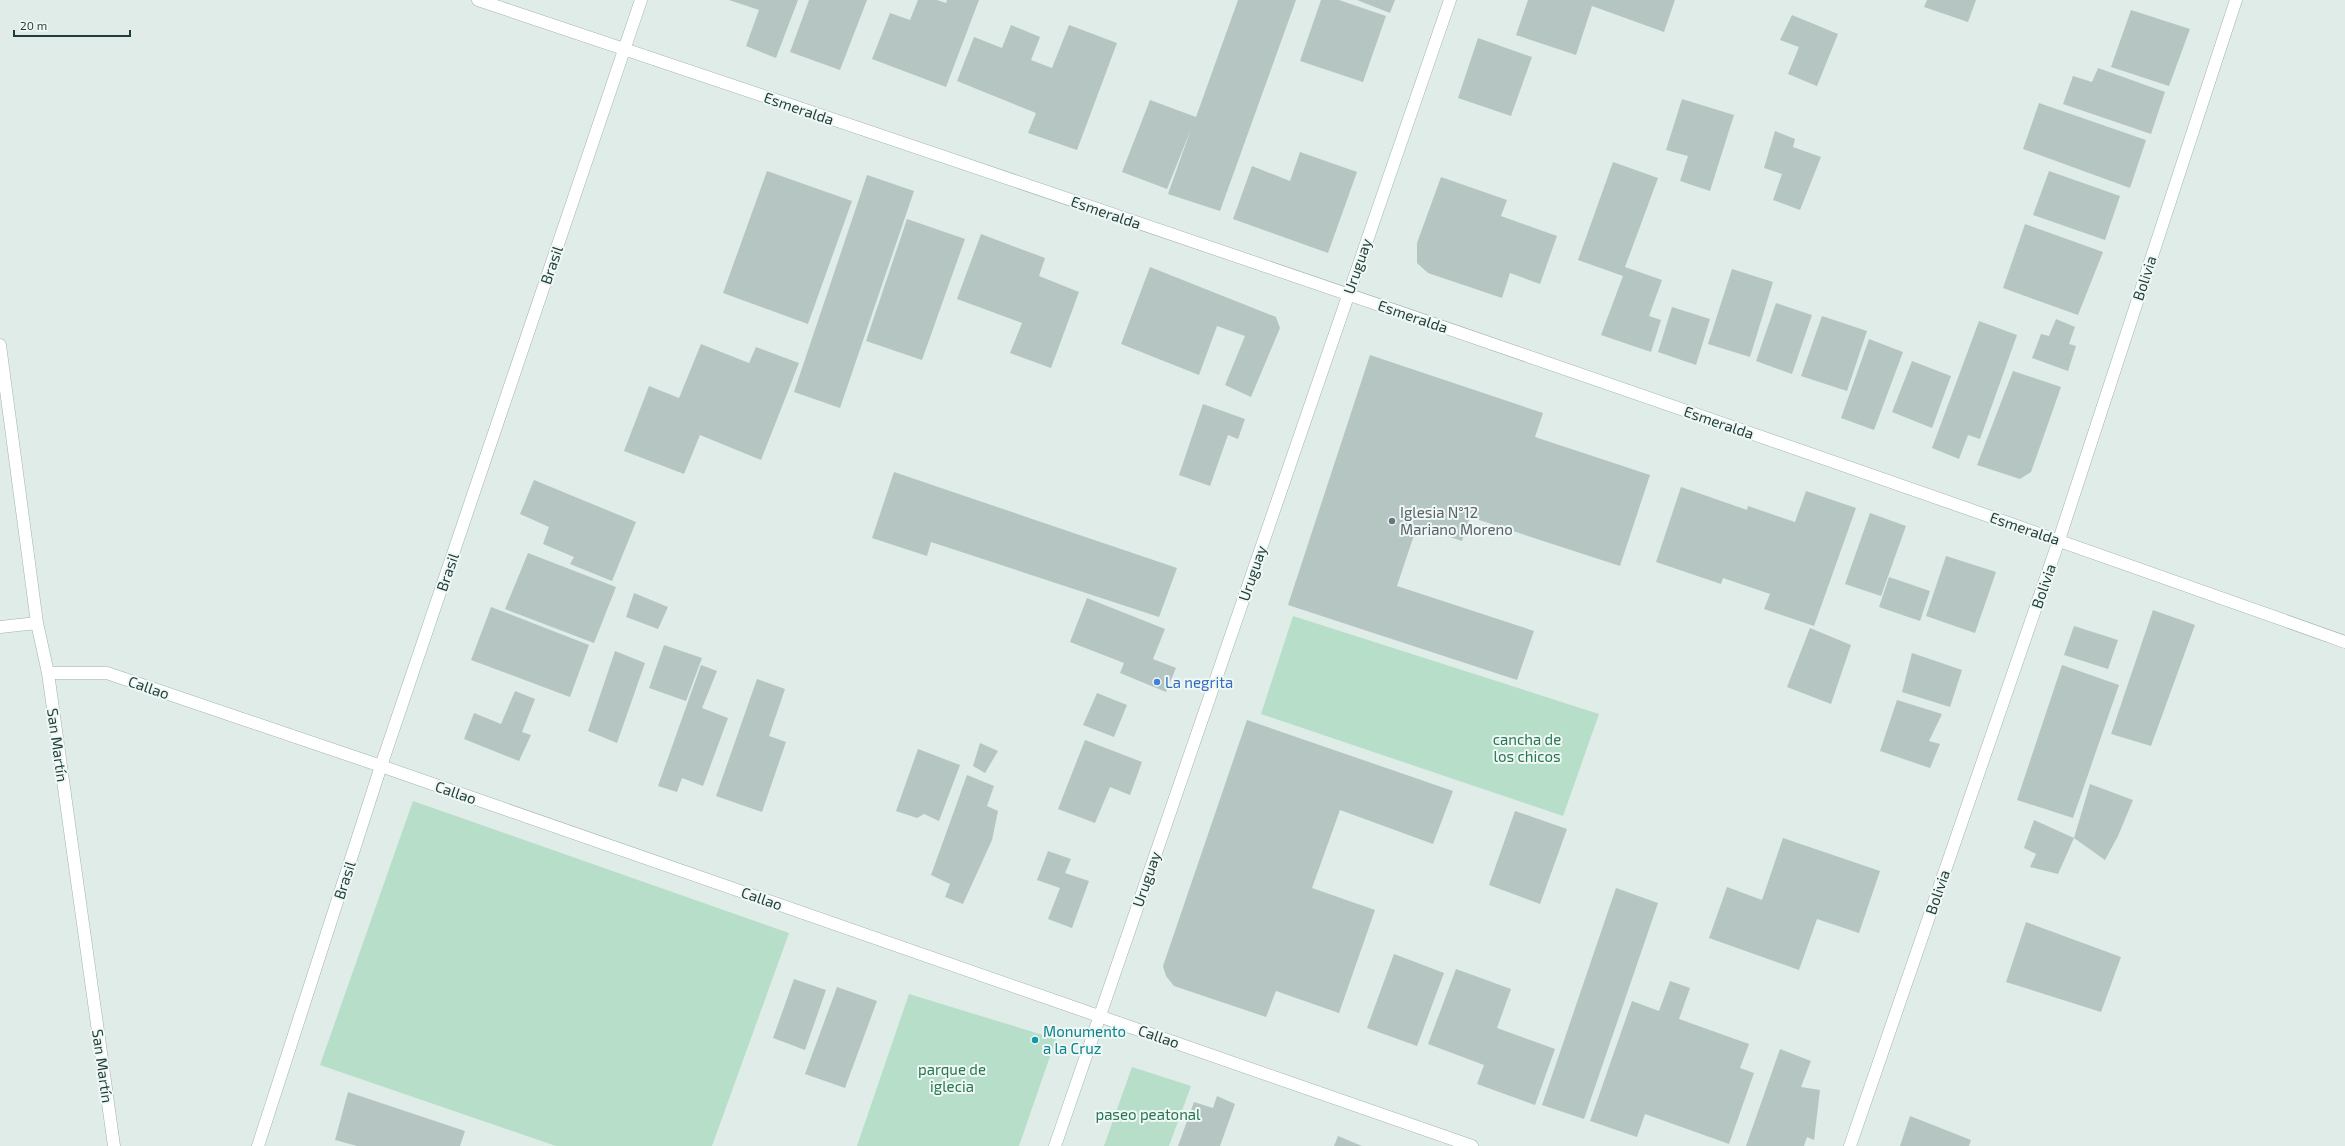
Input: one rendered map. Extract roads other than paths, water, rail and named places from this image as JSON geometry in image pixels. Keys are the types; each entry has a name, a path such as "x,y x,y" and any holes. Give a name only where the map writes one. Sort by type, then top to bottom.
{"street":[{"name":"Esmeralda","path":"478,0 1348,293 2058,540 2345,642"},
{"name":"Brasil","path":"258,1146 381,766 640,0"},
{"name":"Uruguay","path":"1055,1146 1450,0"},
{"name":"Bolivia","path":"1850,1146 2058,540 2236,0"},
{"name":"San Martín","path":"0,345 37,623 48,673 114,1146"},
{"path":"0,628 37,623"},
{"name":"Callao","path":"48,673 107,673 381,766 1100,1015 1472,1146"}],"place":[{"name":"Iglesia N°12 Mariano Moreno","path":"1392,521"},
{"name":"La negrita","path":"1157,682"},
{"name":"Monumento a la Cruz","path":"1035,1040"}],"park label":[{"name":"cancha de los chicos","path":"1527,748"},
{"name":"parque de iglecia","path":"952,1078"},
{"name":"paseo peatonal","path":"1148,1114"}]}
